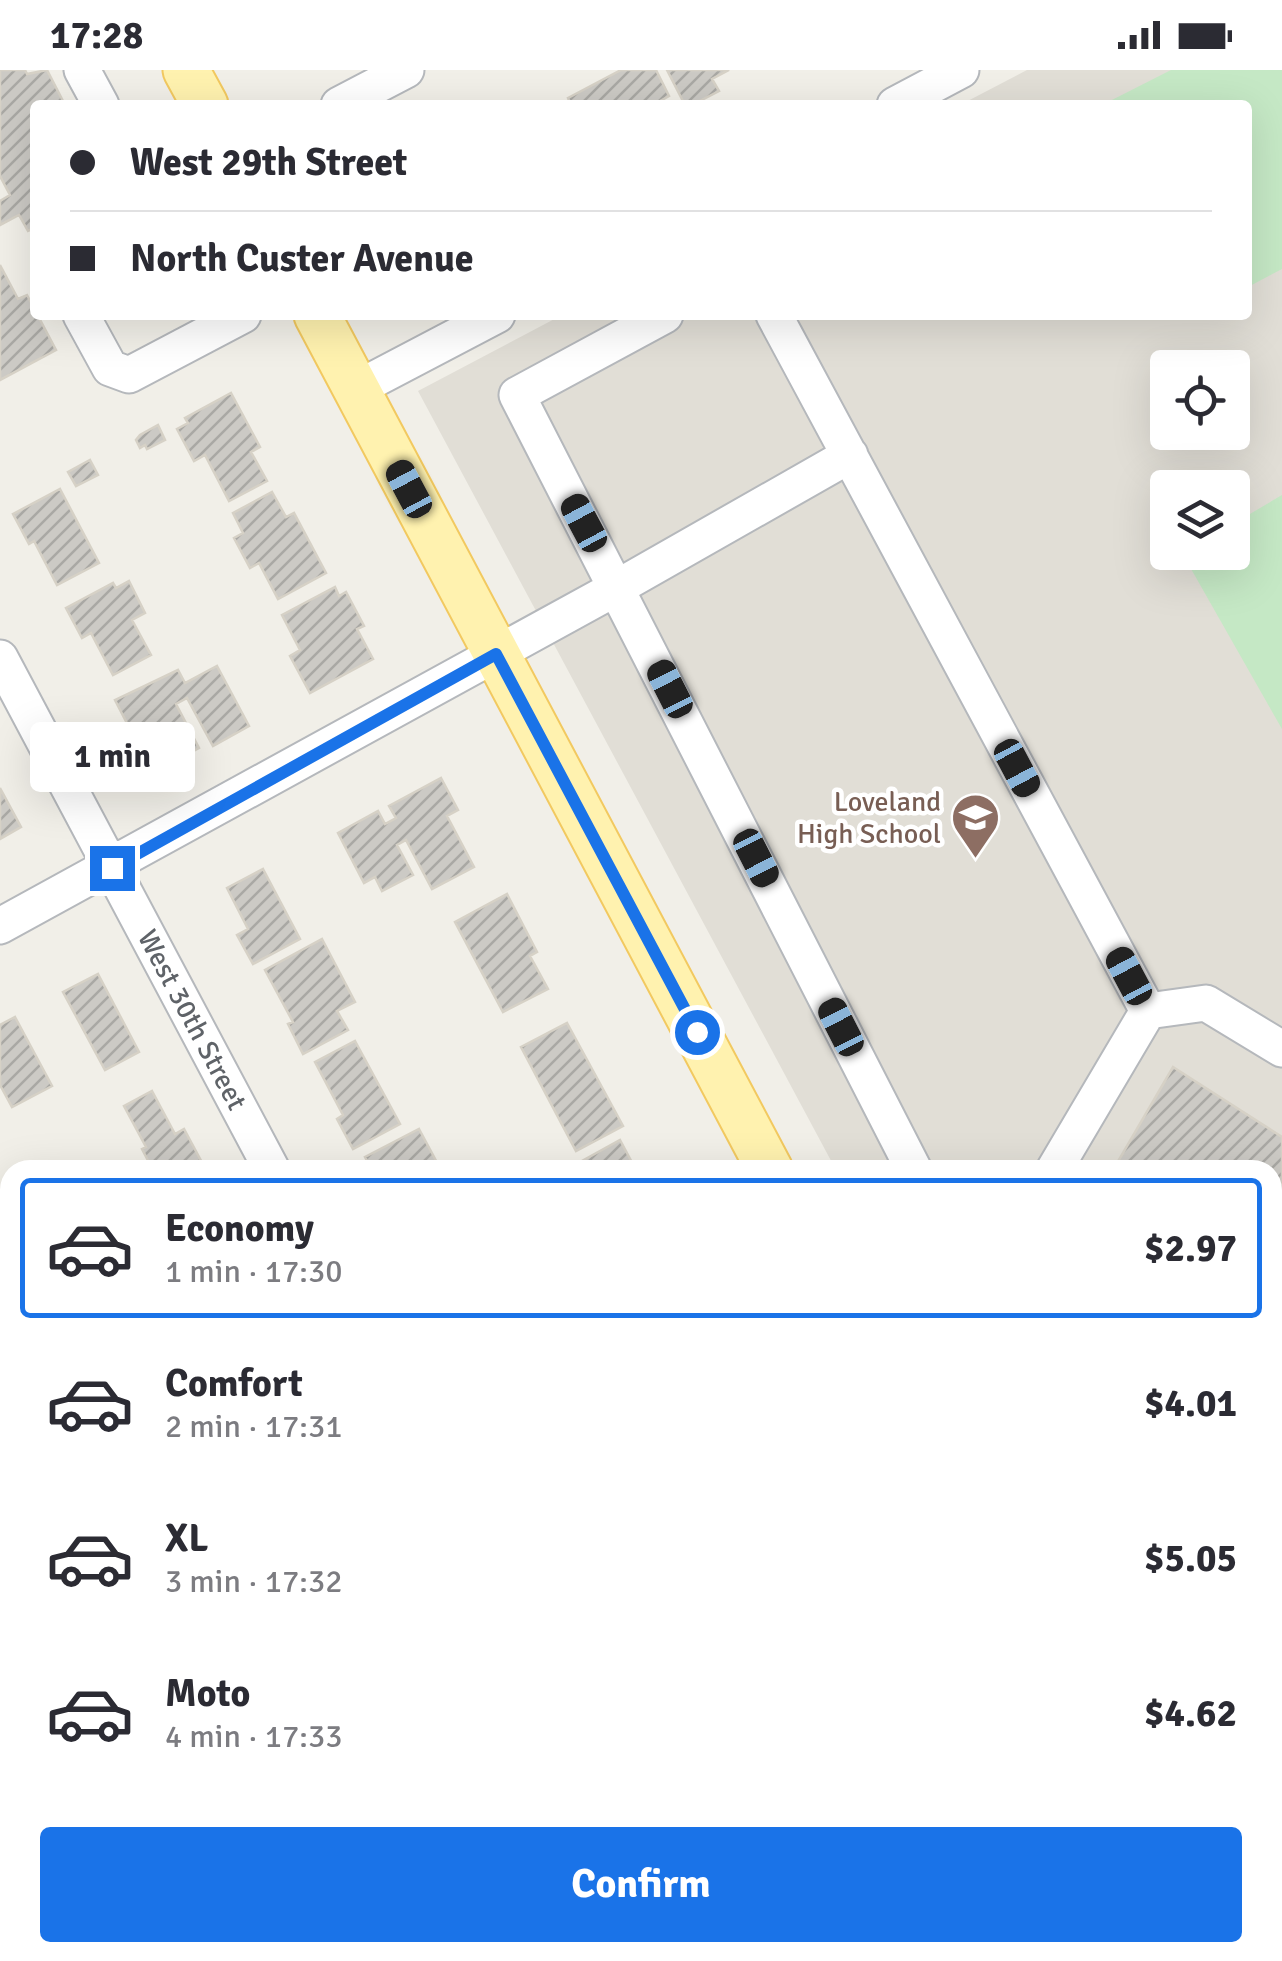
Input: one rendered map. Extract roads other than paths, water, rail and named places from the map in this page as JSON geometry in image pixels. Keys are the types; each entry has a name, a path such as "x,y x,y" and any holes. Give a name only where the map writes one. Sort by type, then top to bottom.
{"main road":[{"path":"186,70 202,100"},
{"path":"320,320 765,1160"}],"street":[{"path":"82,70 99,100"},
{"path":"349,100 406,70"},
{"path":"904,100 961,70"},
{"path":"84,320 110,368 129,375 234,320"},
{"path":"356,389 487,320"},
{"path":"656,320 517,395 909,1160"},
{"path":"777,320 1148,1011"},
{"path":"0,926 618,588 850,455"},
{"name":"West 30th Street","path":"0,658 267,1160"},
{"path":"1148,1011 1206,1003 1282,1049"},
{"path":"1060,1160 1148,1011"}],"place":[{"name":"Loveland High School","path":"976,860"}]}
